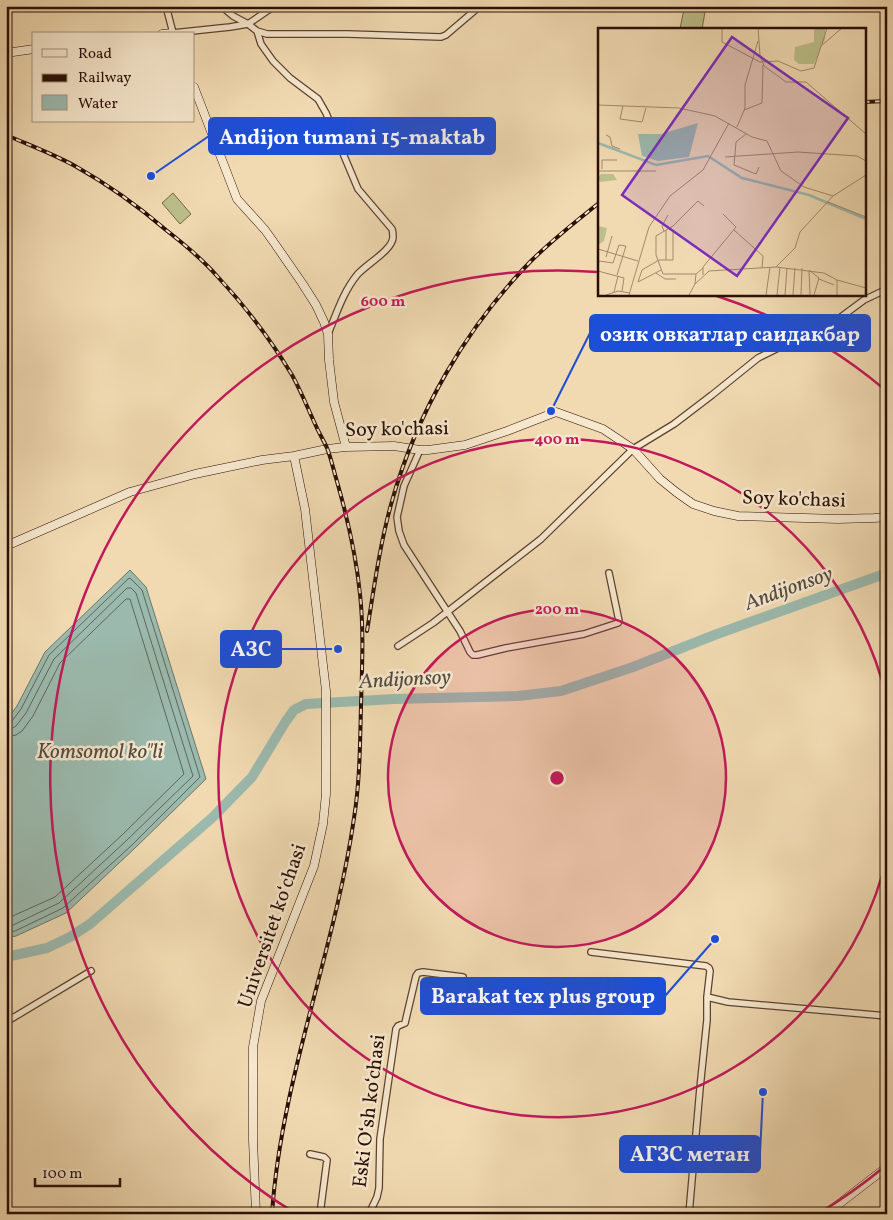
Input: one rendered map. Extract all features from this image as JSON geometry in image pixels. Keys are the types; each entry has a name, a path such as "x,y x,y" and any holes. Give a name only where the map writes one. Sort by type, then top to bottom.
{"main road":[{"path":"6,53 32,49"},
{"path":"195,90 237,199 265,230 302,283 324,322 328,334 334,402 346,446"},
{"name":"Soy ko'chasi","path":"6,546 130,492 194,474 346,446 394,446 428,450 465,444 507,431 556,412 603,429 632,449 660,479 676,492 693,504 714,512 738,516 820,518 874,518 887,516"},
{"name":"Universitet kо‘chasi","path":"256,1214 253,1140 253,1047 260,1001 314,866 323,824 326,794 326,691 305,509 294,456"},
{"path":"826,1214 887,1167"}],"street":[{"path":"166,6 173,32"},
{"path":"221,6 257,31 267,34 441,37 446,35 480,6"},
{"path":"182,32 248,24 272,6"},
{"path":"257,31 260,44 273,60 290,78 318,99 358,189 392,230 392,244 357,274 344,297 328,334"},
{"path":"398,646 433,623 541,539 632,449 674,424 758,358 841,317 864,300 887,289"},
{"path":"420,450 404,486 396,517 399,531 404,545 460,631 473,655 584,634 615,625 620,621 609,573"},
{"path":"591,952 706,966 709,968 707,1020 689,1214"},
{"path":"6,1022 91,971"},
{"name":"Eski Oʻsh koʻchasi","path":"369,1214 379,1188 380,1139 396,1029 398,1026 406,1023 416,976 422,972 463,977"},
{"path":"707,997 728,1002 887,1016"},
{"path":"310,1154 324,1157 327,1160 320,1214"}],"green space":[{"path":"684,9 705,12 702,28 680,28"},
{"path":"173,193 191,214 180,224 162,203"}],"water":[{"name":"Komsomol ko\"li","path":"130,570 146,587 206,779 66,913 16,936 6,938 6,721 17,706 45,652"}],"waterway":[{"name":"Andijonsoy","path":"6,957 47,948 70,937 90,924 213,817 252,777 294,710 306,704 394,699 518,696 561,691 633,667 717,634 887,573"}],"railway":[{"path":"866,102 887,101"},
{"path":"6,135 67,162 99,180 144,212 193,252 227,287 266,336 295,381 327,448 344,507 356,565 362,622 357,790 345,868 286,1114 277,1164 272,1214"},
{"path":"367,631 381,549 402,468 415,435 446,373 485,315 530,262 572,224 598,204"}],"place":[{"name":"Andijon tumani 15-maktab","path":"151,176"},
{"name":"озик овкатлар саидакбар","path":"551,411"},
{"name":"АЗС","path":"338,649"},
{"name":"Barakat tex plus group","path":"715,939"},
{"name":"АГЗС метан","path":"763,1092"}]}
